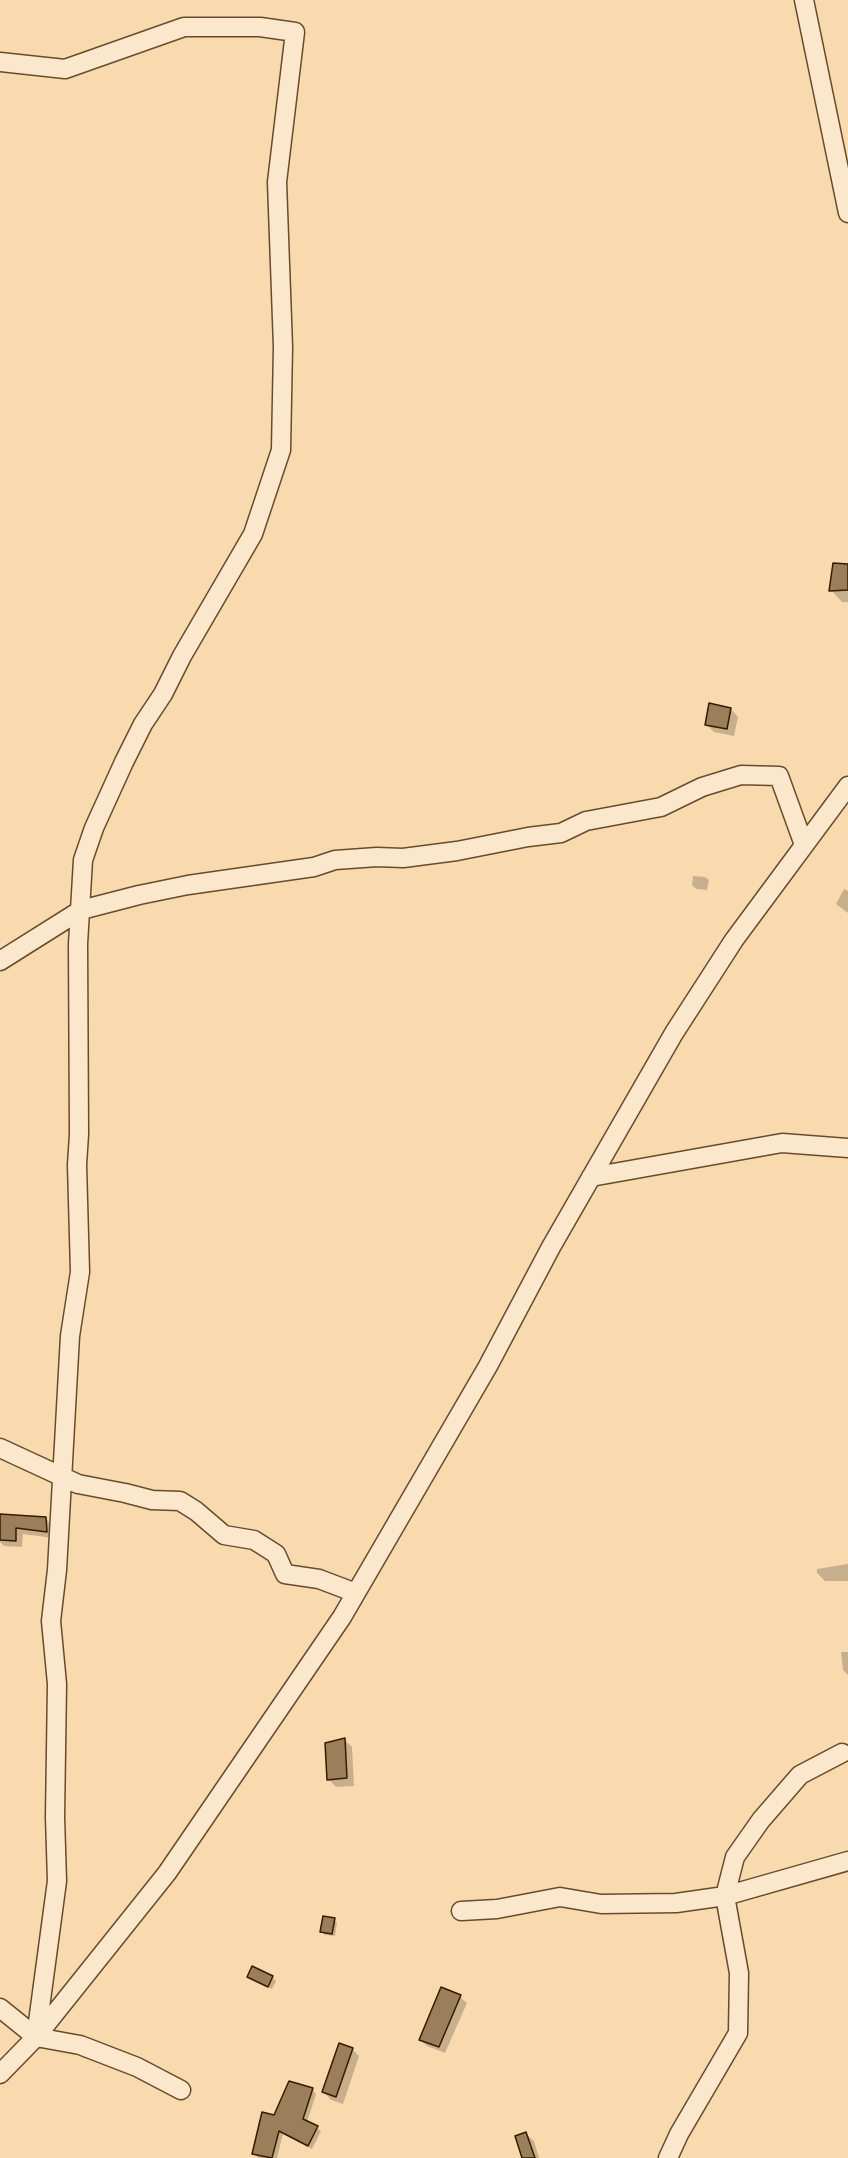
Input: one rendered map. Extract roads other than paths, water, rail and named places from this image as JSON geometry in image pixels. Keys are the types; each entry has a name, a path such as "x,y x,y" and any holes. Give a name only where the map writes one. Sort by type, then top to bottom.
{"street":[{"path":"804,0 848,213"},
{"path":"0,62 65,69 184,27 260,27 295,32 277,182 283,347 280,450 254,534 143,724 94,828 83,860 78,944 79,1134 77,1165 80,1272 70,1336 64,1477 51,1621 57,1684 55,1817 57,1881 36,2037"},
{"path":"0,961 81,910 178,887 314,867 335,860 403,858 561,833 586,820 661,807 702,787 741,775 779,776 804,845"},
{"path":"0,2074 36,2037 167,1874 342,1617 488,1366 551,1247 675,1034 734,940 848,786"},
{"path":"591,1177 782,1143 848,1148"},
{"path":"0,1448 78,1484 152,1500 180,1501 196,1511 224,1535 254,1540 276,1554 285,1574 319,1579 356,1593"},
{"path":"668,2158 679,2134 738,2033 739,1973 725,1896 735,1857 761,1820 800,1775 842,1753"},
{"path":"461,1911 497,1910 560,1897 601,1904 676,1903 725,1896 848,1861"},
{"path":"0,2007 36,2037 80,2045 137,2067 181,2090"}]}
